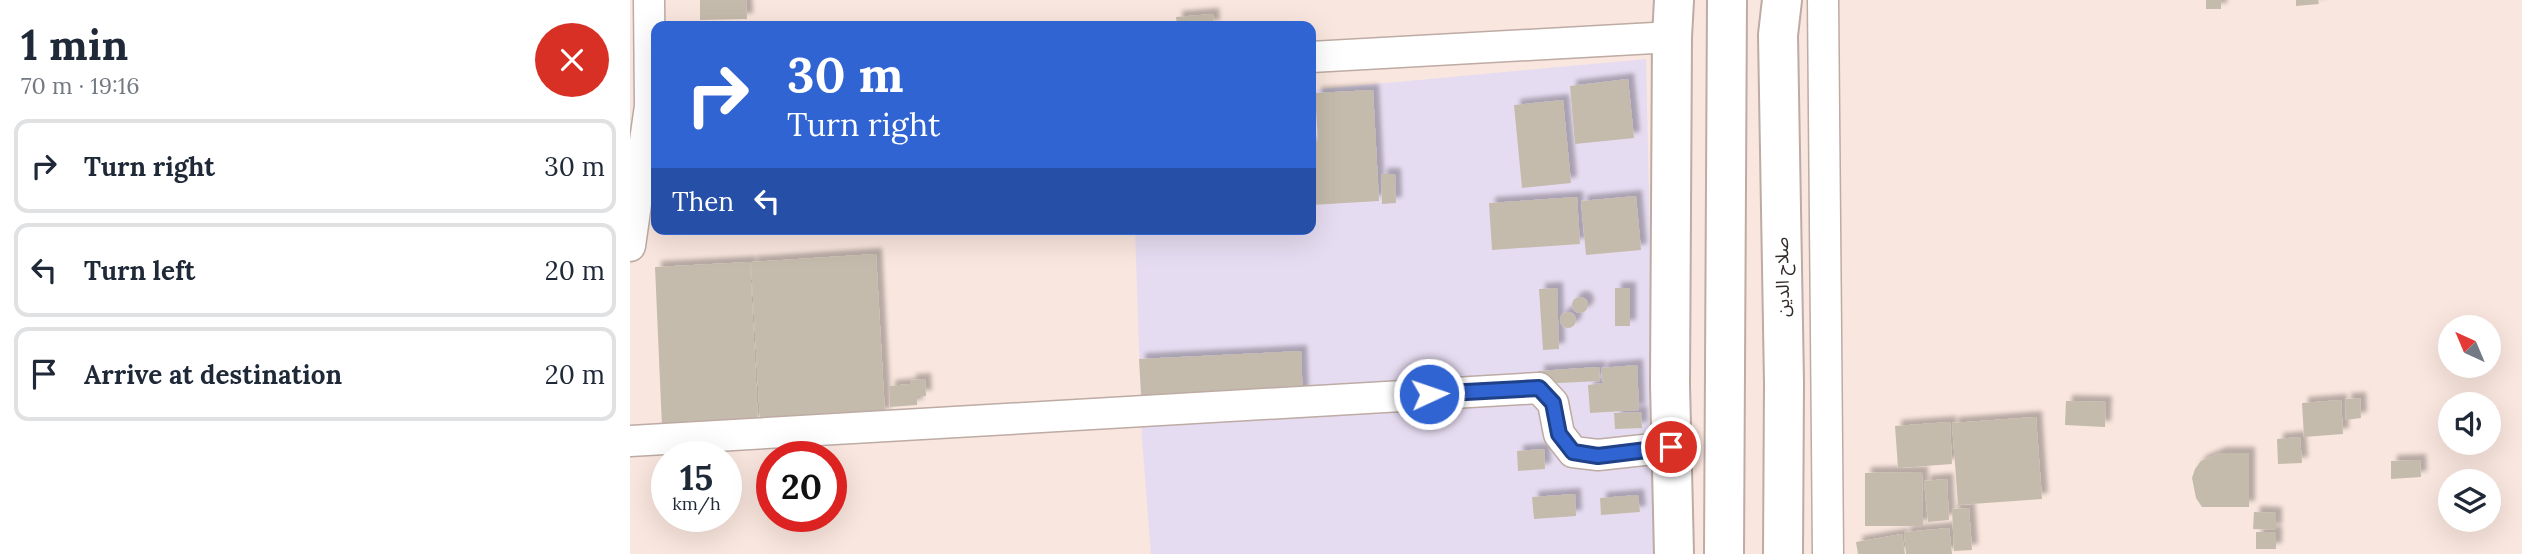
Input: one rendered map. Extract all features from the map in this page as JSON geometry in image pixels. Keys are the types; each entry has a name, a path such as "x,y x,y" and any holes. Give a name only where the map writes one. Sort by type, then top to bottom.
{"main road":[{"path":"1724,554 1727,0"},
{"name":"صلاح الدين","path":"1782,0 1778,35 1784,383 1783,554"},
{"path":"1673,18 1670,384 1674,554"}],"street":[{"path":"630,246 645,107 649,0"},
{"path":"1824,0 1828,554"},
{"path":"1316,56 1673,18"},
{"path":"630,441 1539,388 1553,403 1559,434 1573,452 1598,456 1671,447"}],"shaded area":[{"path":"1646,59 1657,554 1151,554 1142,439 1135,235 1316,235 1316,90"}],"building":[{"path":"700,0 746,0 747,19 700,20"},
{"path":"2206,0 2221,0 2221,9 2206,9"},
{"path":"2296,0 2318,0 2319,4 2296,6"},
{"path":"1213,14 1214,21 1176,21 1176,17"},
{"path":"1628,79 1634,138 1575,144 1570,86"},
{"path":"1373,90 1379,201 1316,205 1316,93"},
{"path":"1563,100 1571,183 1522,188 1514,105"},
{"path":"1381,174 1395,174 1396,203 1382,204"},
{"path":"1636,196 1641,250 1586,255 1581,201"},
{"path":"1577,197 1580,244 1492,250 1489,203"},
{"path":"876,254 885,414 760,421 751,262"},
{"path":"750,262 758,422 662,427 655,267"},
{"path":"1557,288 1559,349 1543,350 1539,289"},
{"path":"1615,288 1630,288 1630,326 1615,326"},
{"path":"1580,297 1588,305 1580,313 1572,305"},
{"path":"1565,312 1571,312 1576,320 1574,326 1565,328 1560,323 1560,317"},
{"path":"1301,351 1303,401 1142,409 1139,359"},
{"path":"1637,365 1639,410 1590,413 1588,385 1603,383 1601,368"},
{"path":"1599,367 1600,381 1539,384 1538,371"},
{"path":"925,379 926,396 917,396 917,405 890,407 889,386"},
{"path":"2360,398 2361,418 2346,420 2345,399"},
{"path":"2341,400 2343,434 2304,437 2302,403"},
{"path":"2066,401 2106,402 2105,427 2065,425"},
{"path":"1641,412 1642,428 1615,429 1614,413"},
{"path":"2036,417 2042,499 1958,505 1952,423"},
{"path":"1950,422 1952,464 1898,468 1895,426"},
{"path":"2300,437 2302,463 2278,464 2277,439"},
{"path":"1544,449 1545,469 1518,471 1517,451"},
{"path":"2220,453 2249,453 2249,507 2202,507 2196,498 2192,478 2195,469 2201,461"},
{"path":"2420,460 2421,477 2391,479 2391,461"},
{"path":"1922,472 1923,526 1865,526 1865,473"},
{"path":"1947,479 1949,520 1928,522 1924,481"},
{"path":"1575,494 1576,516 1534,519 1532,497"},
{"path":"1638,495 1640,512 1601,515 1600,498"},
{"path":"1969,508 1972,550 1954,551 1952,509"},
{"path":"2254,512 2276,513 2276,530 2253,529"},
{"path":"1949,528 1952,554 1906,554 1904,532"},
{"path":"2256,532 2276,532 2276,549 2256,549"},
{"path":"1902,534 1905,554 1858,554 1856,542"}],"route":[{"path":"1429,394 1539,388 1553,403 1559,434 1573,452 1598,456 1671,447"}]}
